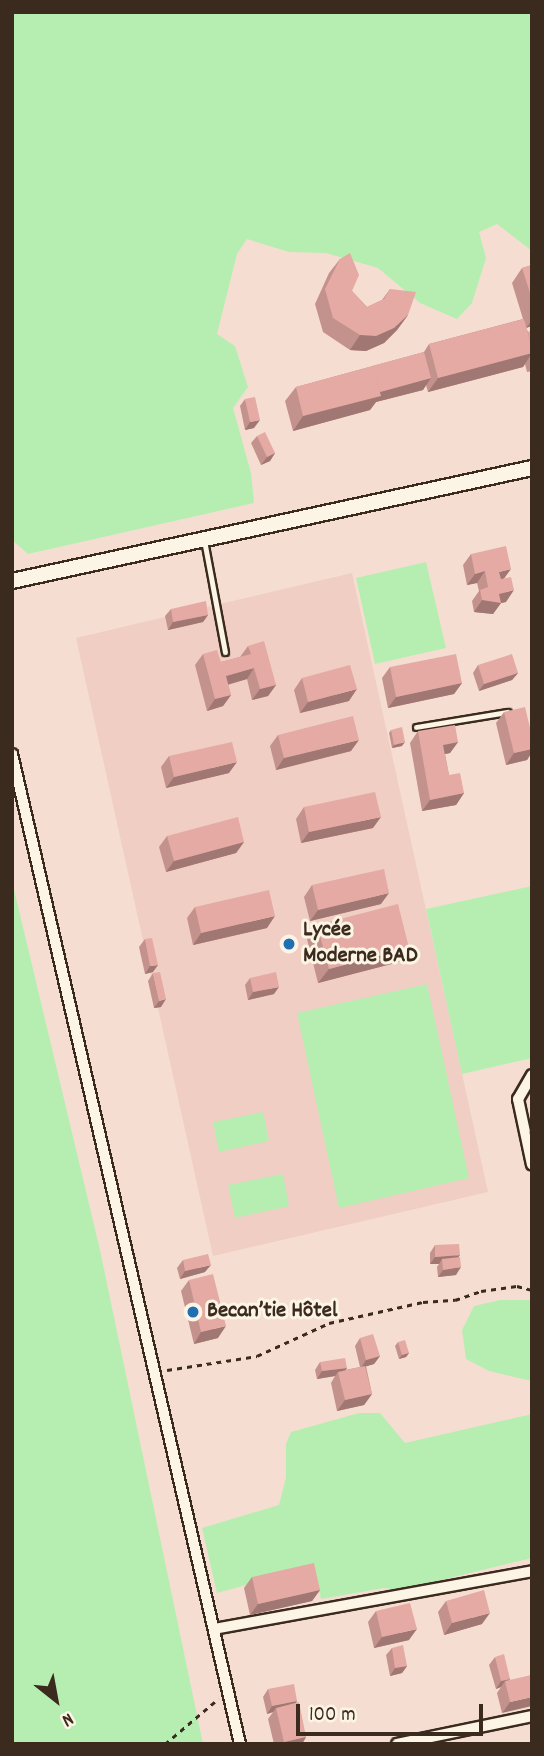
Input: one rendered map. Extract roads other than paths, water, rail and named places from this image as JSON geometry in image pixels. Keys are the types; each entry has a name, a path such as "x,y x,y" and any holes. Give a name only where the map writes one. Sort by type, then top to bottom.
{"street":[{"path":"12,582 532,468"},
{"path":"12,754 240,1744"},
{"path":"532,1076 518,1099 532,1165"},
{"path":"214,1629 532,1571"},
{"path":"397,1744 532,1716"}],"lane":[{"path":"204,540 225,652"},
{"path":"416,727 519,710"}],"place":[{"name":"Lycée Moderne BAD","path":"289,944"},
{"name":"Becan’tie Hôtel","path":"193,1312"}]}
